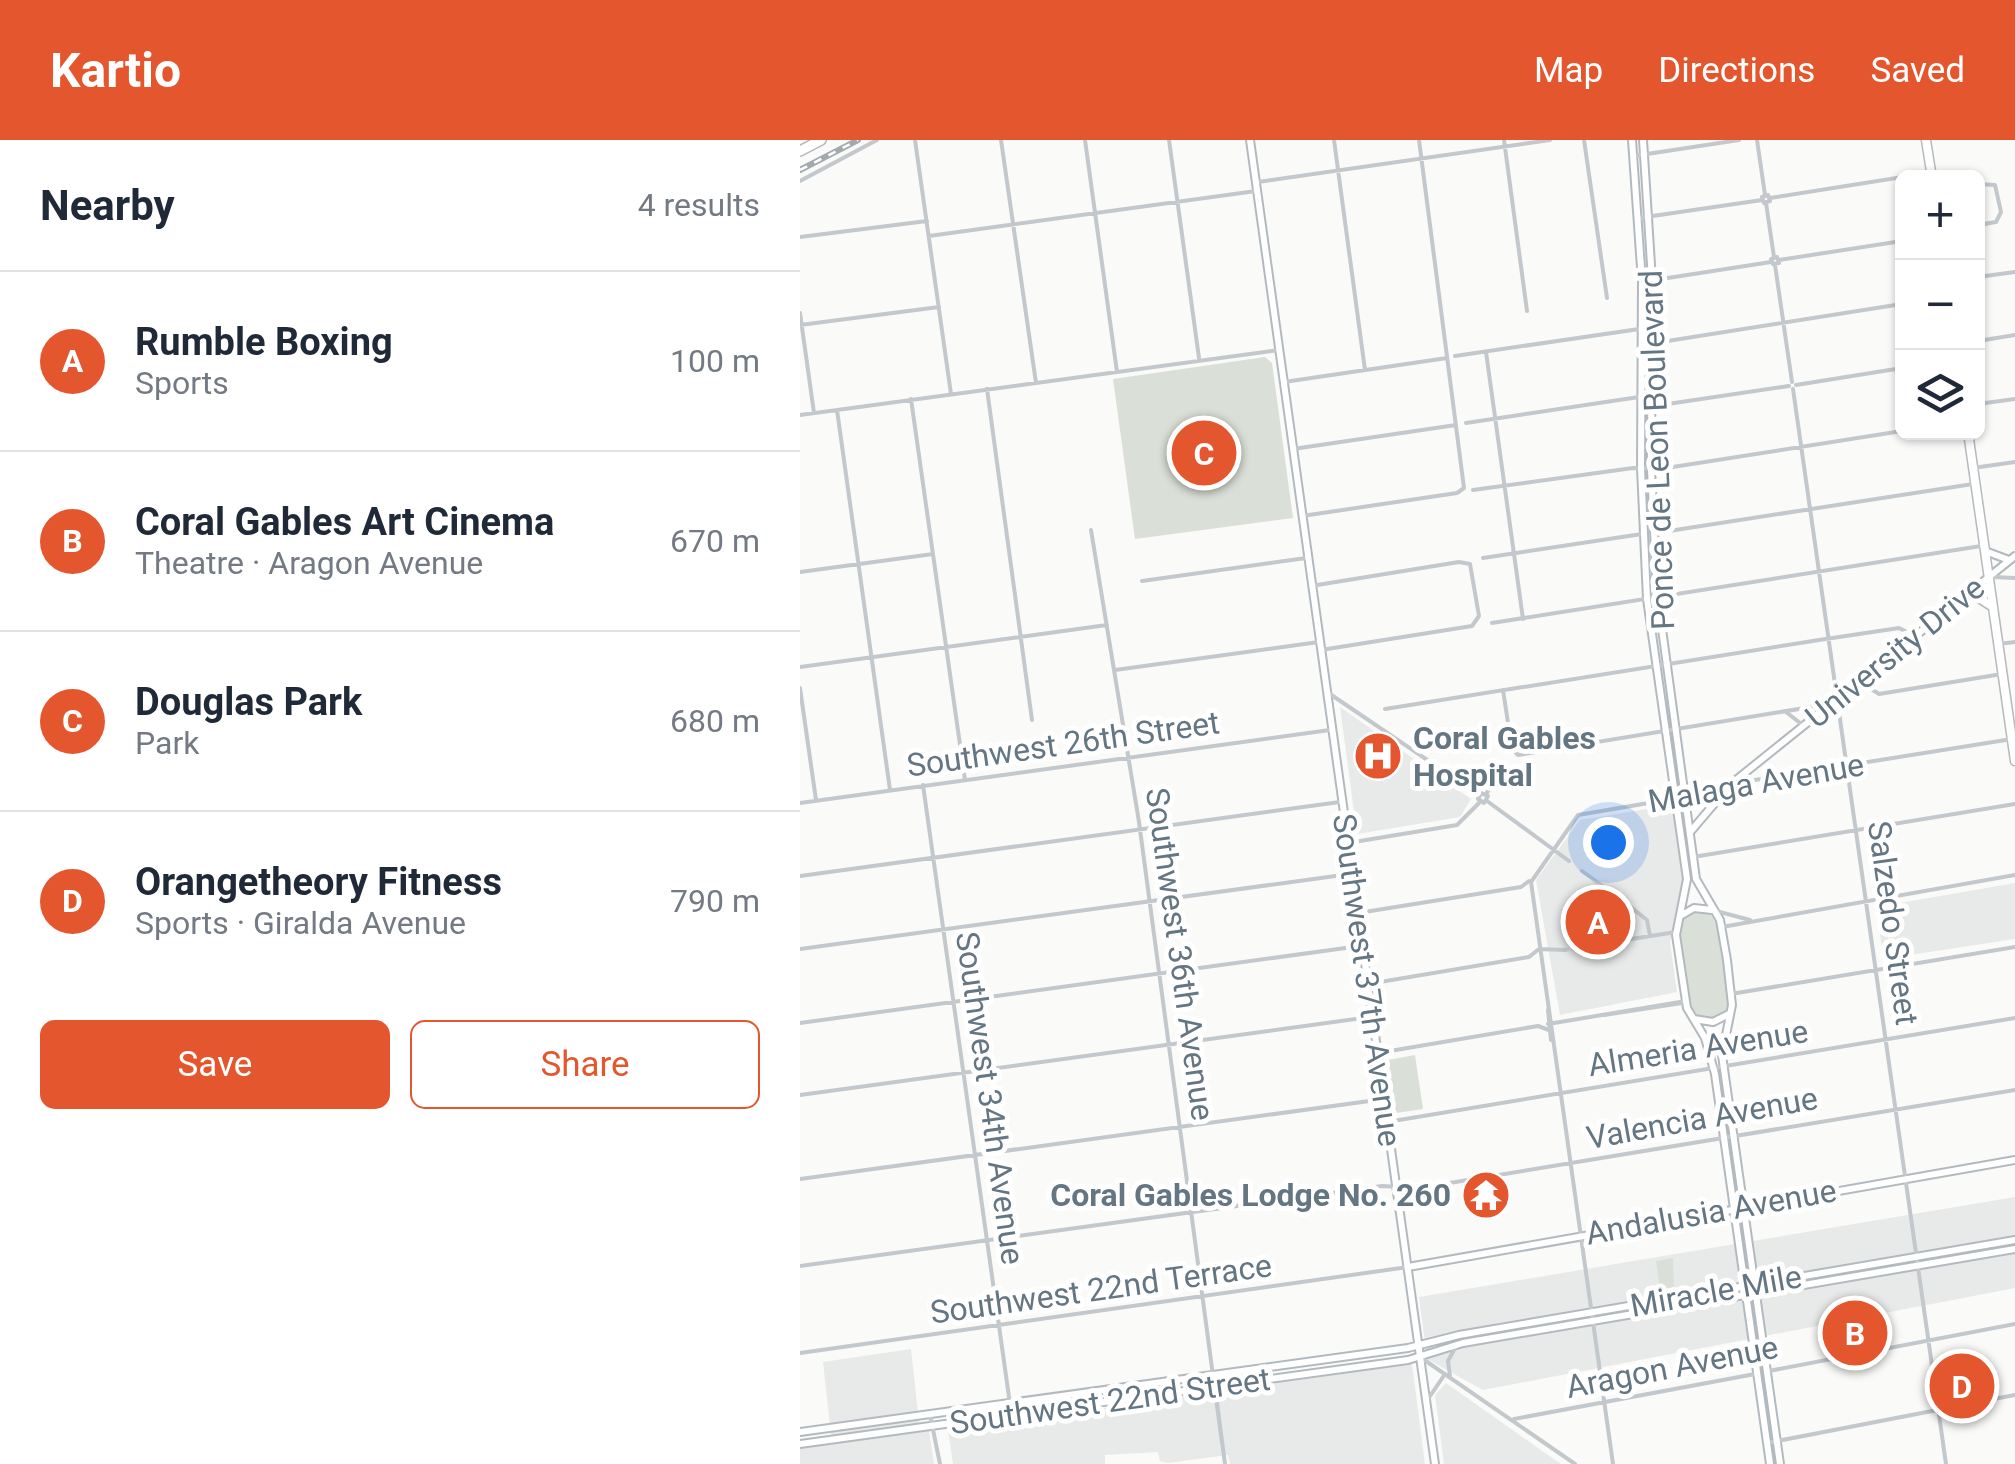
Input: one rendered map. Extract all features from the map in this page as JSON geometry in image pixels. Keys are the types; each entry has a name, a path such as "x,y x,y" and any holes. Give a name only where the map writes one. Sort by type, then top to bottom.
{"highway":[{"path":"800,151 820,140"}],"main road":[{"path":"1926,140 1930,170"},
{"path":"1969,440 2002,674 2011,709 2015,761"},
{"path":"1965,596 1979,598 1993,608"}],"street":[{"path":"800,181 877,140"},
{"path":"916,140 951,394"},
{"path":"1002,140 1036,383"},
{"path":"1086,140 1117,372"},
{"path":"1169,140 1199,360"},
{"name":"Southwest 37th Avenue","path":"1250,140 1435,1464"},
{"path":"1334,140 1366,370"},
{"path":"1302,516 1464,490 1419,140"},
{"path":"929,236 1178,202 1338,170 1504,143 1550,140"},
{"path":"1584,140 1606,298"},
{"name":"Ponce de Leon Boulevard","path":"1632,140 1642,282 1641,468 1646,599 1688,879 1676,932 1686,1001 1706,1038 1744,1206 1756,1289 1770,1464"},
{"name":"Ponce de Leon Boulevard","path":"1643,140 1652,280 1653,534 1657,597 1698,885 1722,927 1732,994 1722,1040 1734,1208 1780,1464"},
{"path":"1634,156 1739,140"},
{"name":"Salzedo Street","path":"1757,140 1829,638 1834,701 1848,766 1946,1464"},
{"path":"1504,143 1527,310"},
{"path":"1640,218 1895,180"},
{"path":"1985,184 1993,184 2000,218 1985,223"},
{"path":"800,237 927,220"},
{"path":"1642,282 1895,242"},
{"path":"1985,277 2015,272"},
{"path":"1642,345 1895,305"},
{"path":"801,325 940,307"},
{"path":"800,313 814,413"},
{"path":"1455,356 1653,328"},
{"path":"1985,340 2015,335"},
{"path":"800,415 1279,350"},
{"path":"1486,352 1523,618"},
{"path":"1284,382 1447,358"},
{"path":"1641,408 1895,369"},
{"path":"987,389 1032,720"},
{"path":"1466,423 1652,395"},
{"path":"1985,403 2015,398"},
{"path":"911,400 965,780"},
{"path":"837,410 890,790"},
{"path":"1293,449 1456,425"},
{"path":"1473,490 1652,469 1895,433"},
{"path":"1973,468 2015,462"},
{"path":"1483,558 1976,483"},
{"name":"Southwest 36th Avenue","path":"1091,530 1140,829 1225,1464"},
{"path":"1492,623 1984,548 1997,559 2013,558"},
{"path":"800,572 933,554"},
{"path":"1142,580 1308,558"},
{"name":"University Drive","path":"1690,832 1732,784 2013,558"},
{"path":"1115,670 1320,646 1478,622 1470,564 1312,586"},
{"path":"1988,576 2015,578"},
{"path":"800,667 1108,625"},
{"path":"1385,710 1829,638 1904,628 1915,636"},
{"path":"1998,644 2015,642"},
{"path":"1859,681 1879,694 2002,674"},
{"path":"800,688 816,800"},
{"path":"1503,690 1514,754 1786,712 1834,701"},
{"path":"1327,692 1569,862"},
{"path":"1786,712 1804,726"},
{"name":"Southwest 26th Street","path":"800,802 1332,730"},
{"name":"Malaga Avenue","path":"1521,887 1531,882 1551,848 1580,814 1685,797 1732,784 2012,739"},
{"path":"1348,844 1457,826 1504,768"},
{"name":"Southwest 34th Avenue","path":"923,786 1010,1402"},
{"path":"800,876 1342,801"},
{"path":"1693,857 2015,804"},
{"path":"1582,871 1646,920 1650,936"},
{"path":"800,949 1352,874"},
{"path":"1722,927 2015,875"},
{"path":"1531,882 1613,1464"},
{"path":"1358,913 1521,887 1531,893"},
{"path":"1680,918 1694,908 1750,920"},
{"path":"1606,943 1676,932"},
{"path":"800,1023 1362,946"},
{"path":"1732,994 2015,947"},
{"path":"1368,984 1528,956 1539,949 1565,950"},
{"path":"1541,961 1552,952"},
{"path":"1528,956 1541,961"},
{"path":"1378,1053 1604,1015 1646,1012 1686,1001"},
{"path":"1693,1018 1709,1023 1729,1014"},
{"path":"800,1095 1372,1017"},
{"name":"Almeria Avenue","path":"1387,1122 2015,1018"},
{"path":"1538,1026 1549,1024"},
{"name":"Valencia Avenue","path":"800,1266 1570,1163 2015,1090"},
{"path":"800,1179 1384,1099"},
{"name":"Andalusia Avenue","path":"1408,1267 2015,1160"},
{"name":"Miracle Mile","path":"1419,1346 1919,1261 2015,1240"},
{"name":"Miracle Mile","path":"1919,1261 2015,1249"},
{"name":"Southwest 22nd Terrace","path":"800,1353 1408,1267"},
{"name":"Miracle Mile","path":"1420,1357 1458,1344 1592,1316"},
{"name":"Aragon Avenue","path":"1514,1419 2015,1324"},
{"path":"1426,1402 1448,1375 1448,1359 1458,1344"},
{"name":"Southwest 22nd Street","path":"800,1432 1419,1346"},
{"path":"1420,1357 1572,1463"},
{"name":"Southwest 22nd Street","path":"800,1444 1420,1357"},
{"path":"1767,1443 2015,1395"},
{"path":"1002,1416 1010,1402"},
{"path":"928,1413 934,1425 940,1464"},
{"path":"874,1433 876,1420"}],"shaded area":[{"path":"1265,357 1272,363 1293,518 1135,539 1113,379"},
{"name":"Coral Gables Hospital","path":"1340,707 1471,799 1460,817 1357,834"},
{"path":"1665,806 1674,812 1684,888 1670,942 1677,992 1560,1015 1536,880 1580,820"},
{"path":"2015,883 2015,939 1883,959 1877,907"},
{"path":"1696,911 1711,915 1718,926 1730,1000 1729,1008 1716,1019 1698,1018 1685,985 1681,926 1684,918"},
{"path":"1415,1055 1423,1109 1396,1113 1388,1060"},
{"path":"2015,1197 2015,1288 1483,1390 1427,1359 1419,1297"},
{"path":"1673,1258 1674,1287 1660,1289 1656,1261"},
{"path":"911,1349 920,1432 929,1431 934,1464 800,1464 800,1449 832,1444 823,1362"},
{"path":"1412,1364 1425,1464 1230,1464 1228,1455 1168,1463 1160,1461 1158,1452 1105,1455 1105,1464 953,1464 948,1430"},
{"path":"1446,1383 1561,1464 1444,1464 1435,1395"}],"tunnel":[{"path":"1565,950 1606,943"}],"railway":[{"path":"800,170 858,140"}],"place":[{"name":"Douglas Park","path":"1204,453"},
{"name":"Coral Gables Hospital","path":"1378,756"},
{"name":"Rumble Boxing","path":"1598,922"},
{"name":"Coral Gables Lodge No. 260","path":"1486,1195"},
{"name":"Coral Gables Art Cinema","path":"1855,1333"},
{"name":"Orangetheory Fitness","path":"1962,1386"}]}
